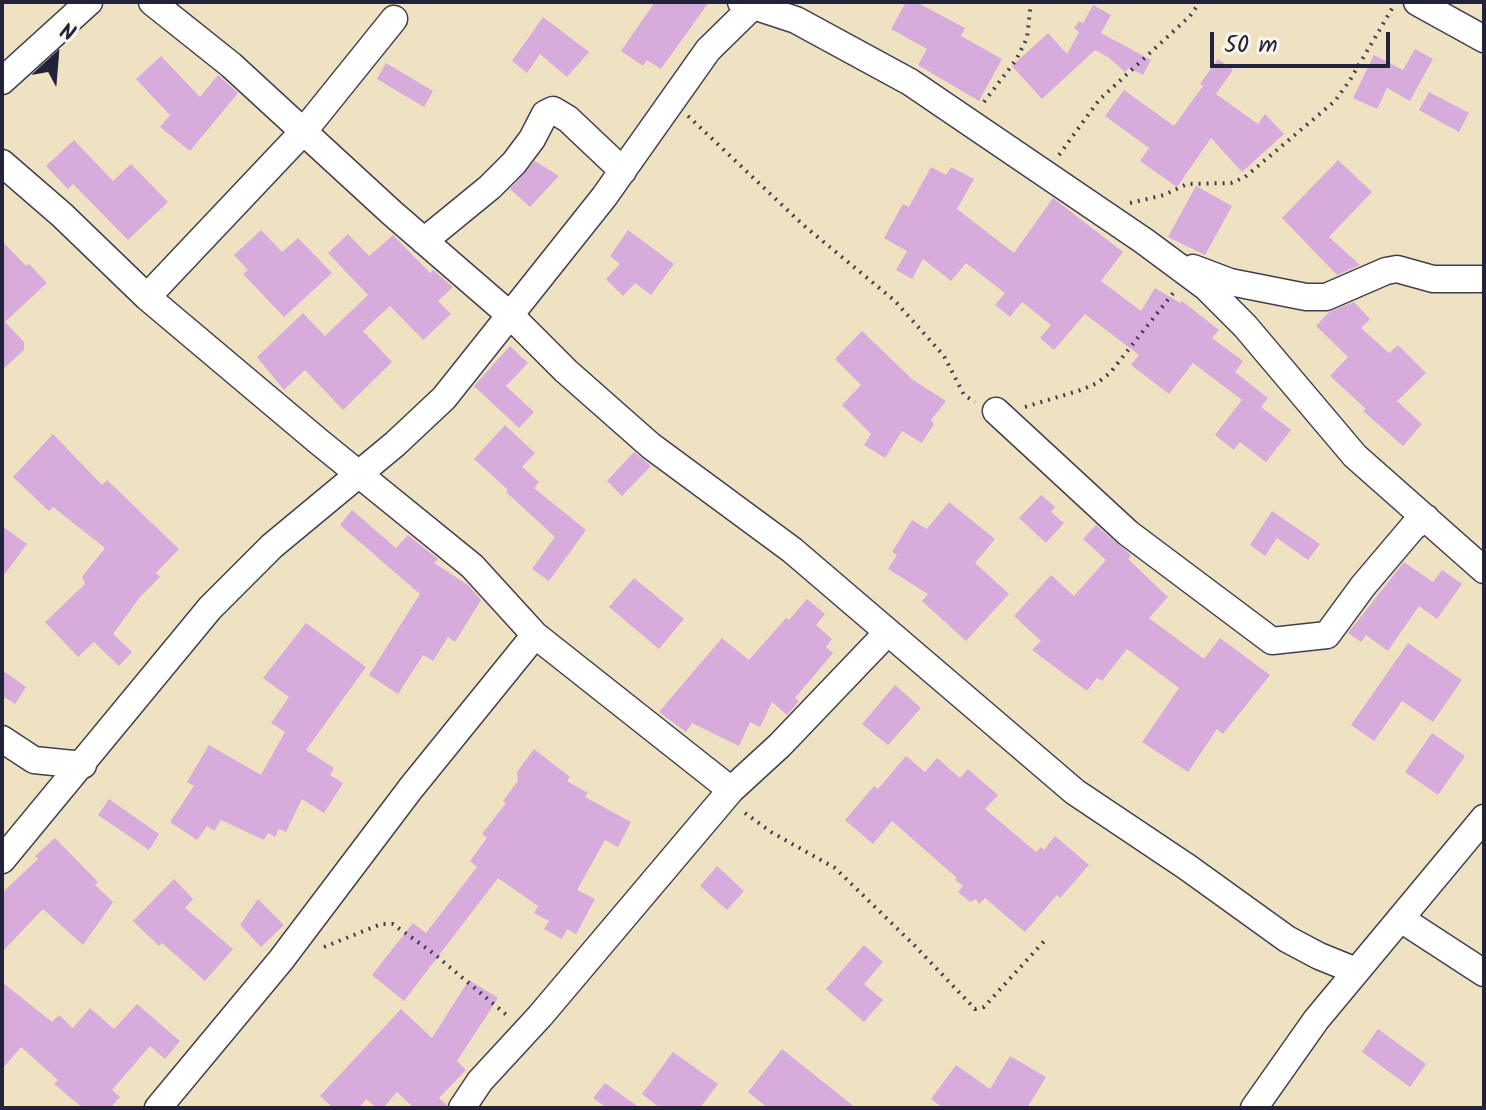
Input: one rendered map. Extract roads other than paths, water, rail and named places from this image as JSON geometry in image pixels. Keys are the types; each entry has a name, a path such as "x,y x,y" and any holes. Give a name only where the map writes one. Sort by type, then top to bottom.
{"street":[{"path":"2,81 89,2"},
{"path":"152,2 231,65 651,446 792,550 1075,792 1287,939 1356,971"},
{"path":"2,860 210,608 272,546 434,409 511,316 623,171 708,50 750,4 786,16 910,82 1206,287 1245,326 1355,456 1484,570"},
{"path":"1425,4 1484,39"},
{"path":"147,297 303,132 394,19"},
{"path":"424,241 472,203 514,163 545,114 553,110 568,119 623,171"},
{"path":"2,163 62,215 147,297 472,566 535,635 652,724 728,793"},
{"path":"1167,258 1230,282 1306,297 1326,297 1397,269 1433,279 1484,279"},
{"path":"996,411 1128,533 1272,641 1327,635 1363,586 1413,527 1426,518"},
{"path":"462,1108 480,1081 526,1032 728,793 780,745 888,632"},
{"path":"158,1108 281,960 411,788 535,635"},
{"path":"2,739 34,760 83,765"},
{"path":"1254,1108 1316,1020 1484,818"},
{"path":"1401,919 1484,973"}]}
